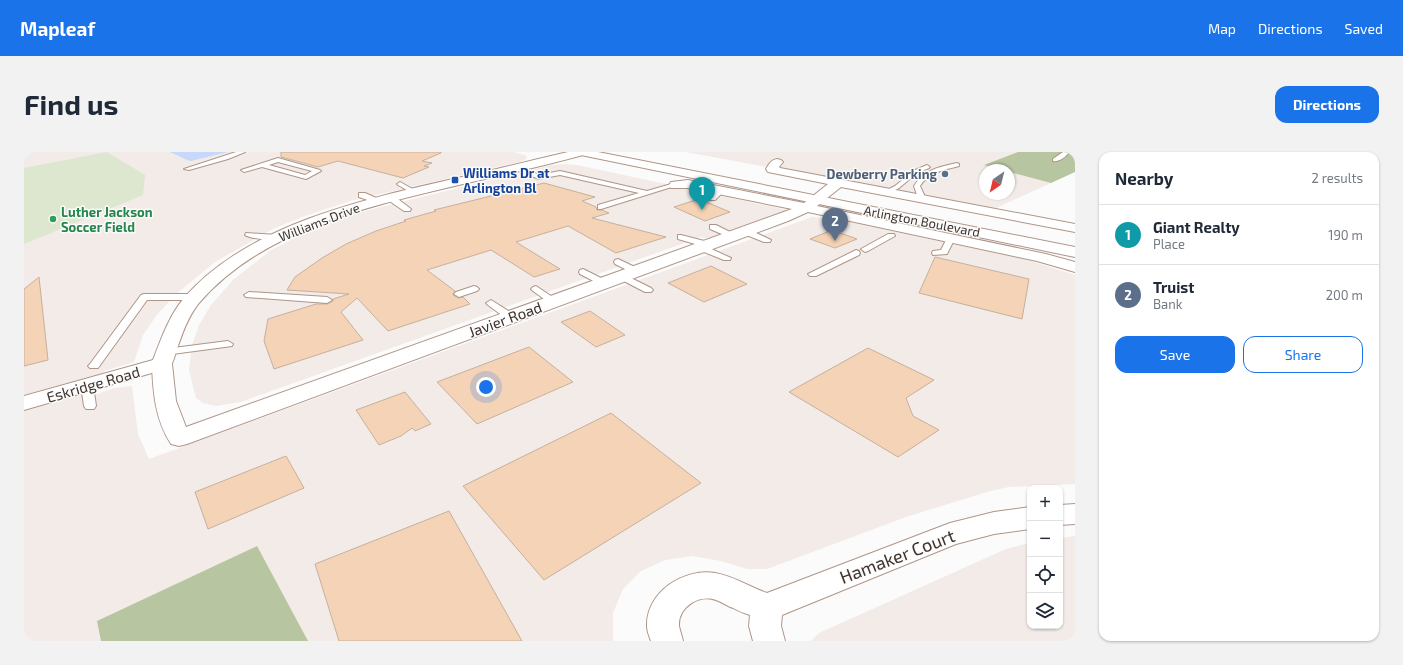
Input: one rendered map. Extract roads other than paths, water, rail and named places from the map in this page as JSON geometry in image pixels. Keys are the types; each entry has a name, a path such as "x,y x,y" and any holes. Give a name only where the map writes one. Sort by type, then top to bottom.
{"street":[{"path":"536,152 558,158"},
{"name":"Williams Drive","path":"179,438 165,401 164,358 175,327 195,297 235,262 276,237 327,216 385,199 582,152"},
{"name":"Arlington Boulevard","path":"582,152 1075,252"},
{"name":"Arlington Boulevard","path":"626,152 816,200 1075,240"},
{"path":"777,162 772,168 774,170 1075,228"},
{"name":"Javier Road","path":"179,438 554,302 604,283 626,270 706,247 740,234 816,200 838,183"},
{"path":"675,185 688,184 717,194 816,200 951,238 1040,257 1075,267"},
{"name":"Eskridge Road","path":"24,403 87,385 164,358"},
{"path":"1063,515 1075,514"},
{"name":"Hamaker Court","path":"767,607 950,534 994,523 1027,518"},
{"path":"667,641 663,628 665,613 671,600 682,591 696,587 712,586 729,591 744,599 767,607 766,626 769,641"}],"lane":[{"path":"187,169 242,152"},
{"path":"1055,160 1064,155 1066,152"},
{"path":"244,170 262,164 278,160 318,171 306,177 262,164"},
{"path":"922,199 917,186 921,178 938,170 957,165"},
{"path":"887,192 897,187 915,172 927,167"},
{"path":"515,168 539,177 560,173 647,193"},
{"path":"400,184 414,192"},
{"path":"602,207 675,185"},
{"path":"362,195 385,199 407,209"},
{"path":"712,227 767,240"},
{"path":"249,235 276,237"},
{"path":"865,249 891,236"},
{"path":"680,237 706,247 727,258"},
{"path":"936,253 944,252 951,238"},
{"path":"813,274 856,253"},
{"path":"626,270 648,290"},
{"path":"583,272 604,283"},
{"path":"459,294 474,289"},
{"path":"536,289 554,302"},
{"path":"248,295 328,300"},
{"path":"94,366 144,297 195,297"},
{"path":"491,302 511,317"},
{"path":"164,358 228,344"},
{"path":"87,385 90,406"}],"water":[{"path":"170,152 228,152 191,161"}],"place":[{"name":"Dewberry Parking","path":"945,174"},
{"name":"Williams Dr at Arlington Bl","path":"455,180"},
{"name":"Giant Realty","path":"702,210"},
{"name":"Luther Jackson Soccer Field","path":"53,219"},
{"name":"Truist","path":"835,241"}]}
